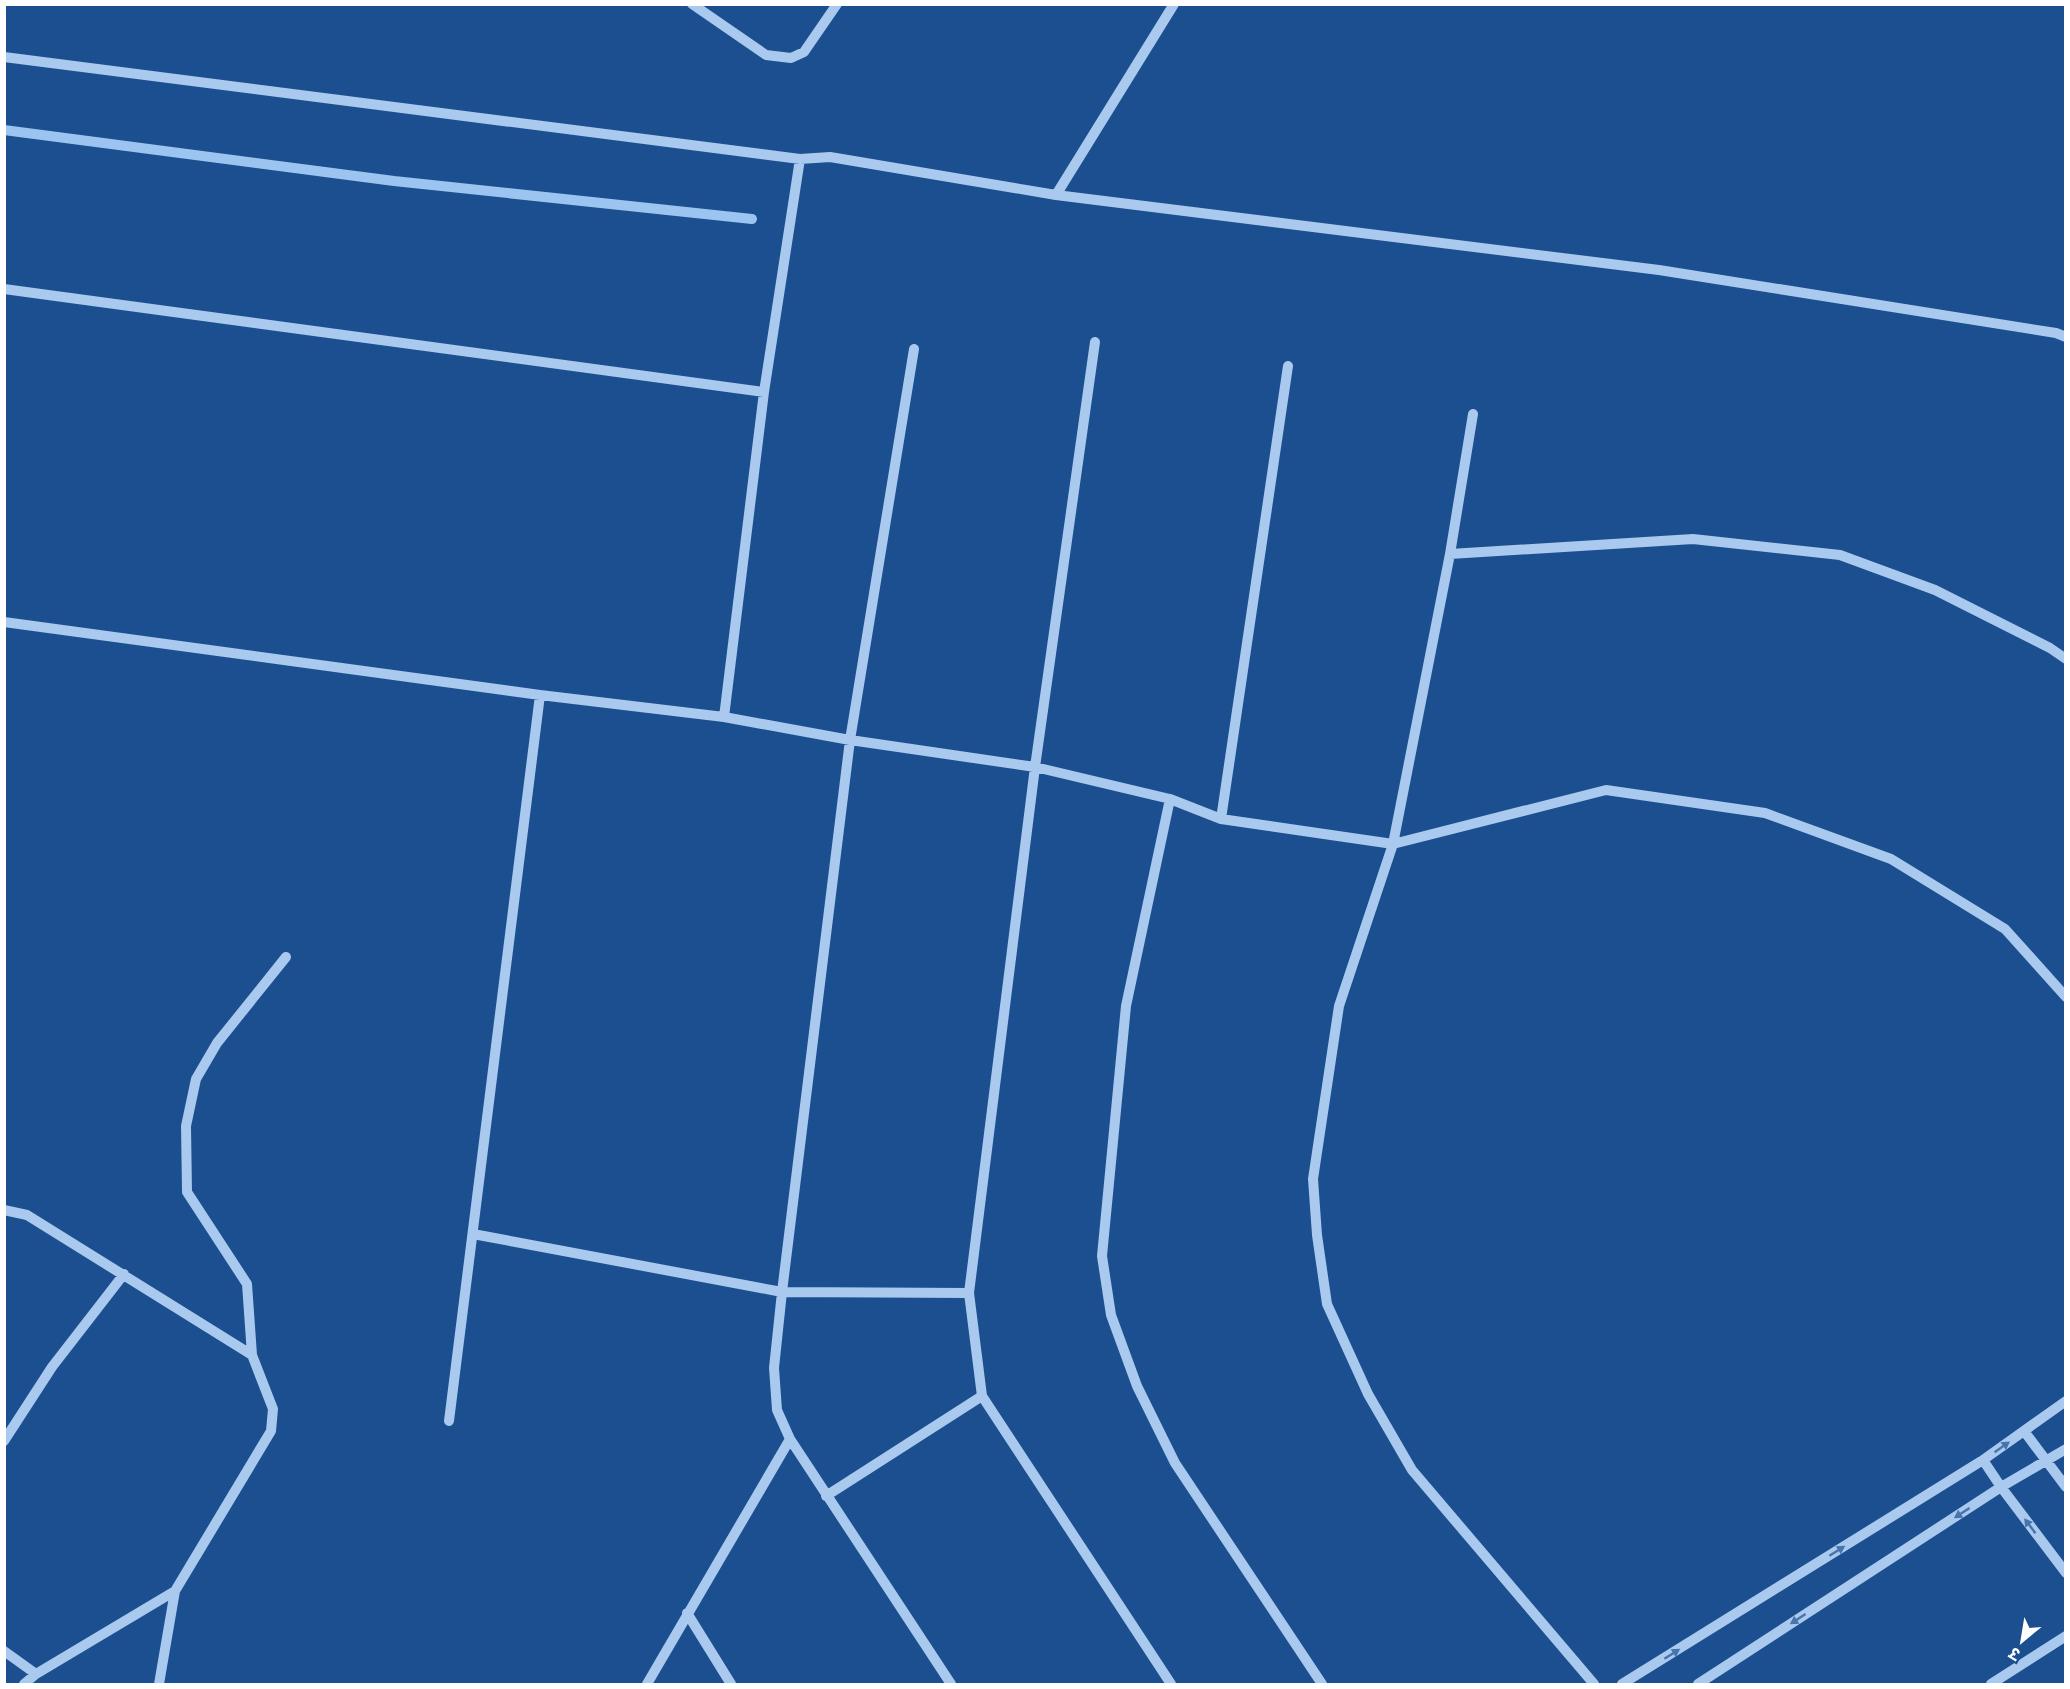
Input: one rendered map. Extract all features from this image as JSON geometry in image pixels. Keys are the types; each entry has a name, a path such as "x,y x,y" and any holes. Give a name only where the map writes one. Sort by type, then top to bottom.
{"street":[{"path":"692,4 766,55 791,58 804,52 837,4"},
{"path":"1056,195 1174,4"},
{"path":"4,57 800,159 830,157 1056,195 1659,270 2056,333 2066,337"},
{"path":"724,717 764,392 800,159"},
{"path":"4,289 764,392"},
{"path":"1095,342 1035,767 969,1293 982,1396 1171,1684"},
{"path":"914,349 850,740 774,1368 777,1410 790,1439 951,1684"},
{"path":"1221,819 1288,366"},
{"path":"1473,414 1450,554 1393,844 1339,1006 1313,1179 1317,1235 1327,1304 1368,1394 1412,1470 1594,1684"},
{"path":"1450,554 1693,539 1840,555 1935,590 2050,648 2066,659"},
{"path":"4,622 540,695 724,717 850,740 1035,767 1170,799 1221,819 1393,844 1606,790 1765,813 1891,859 2005,929 2066,998"},
{"path":"449,1421 540,695"},
{"path":"1170,799 1126,1006 1102,1256 1111,1315 1137,1386 1175,1463 1322,1684"},
{"path":"159,1684 175,1591 271,1431 273,1409 252,1355 247,1284 220,1246 187,1192 186,1126 196,1079 218,1043 286,957"},
{"path":"4,1210 27,1215 252,1355"},
{"path":"473,1234 782,1292 969,1293"},
{"path":"4,1441 52,1367 124,1274"},
{"path":"826,1496 982,1396"},
{"path":"1622,1684 1983,1460 2066,1401"},
{"path":"2024,1431 2066,1487"},
{"path":"647,1684 790,1439"},
{"path":"1698,1684 2001,1487 2066,1449"},
{"path":"1983,1460 2066,1573"},
{"path":"24,1684 36,1674 175,1591"},
{"path":"687,1613 731,1684"},
{"path":"1991,1684 2066,1636"},
{"path":"4,1651 36,1674"}],"waterway":[{"path":"4,130 394,181 752,219"}]}
